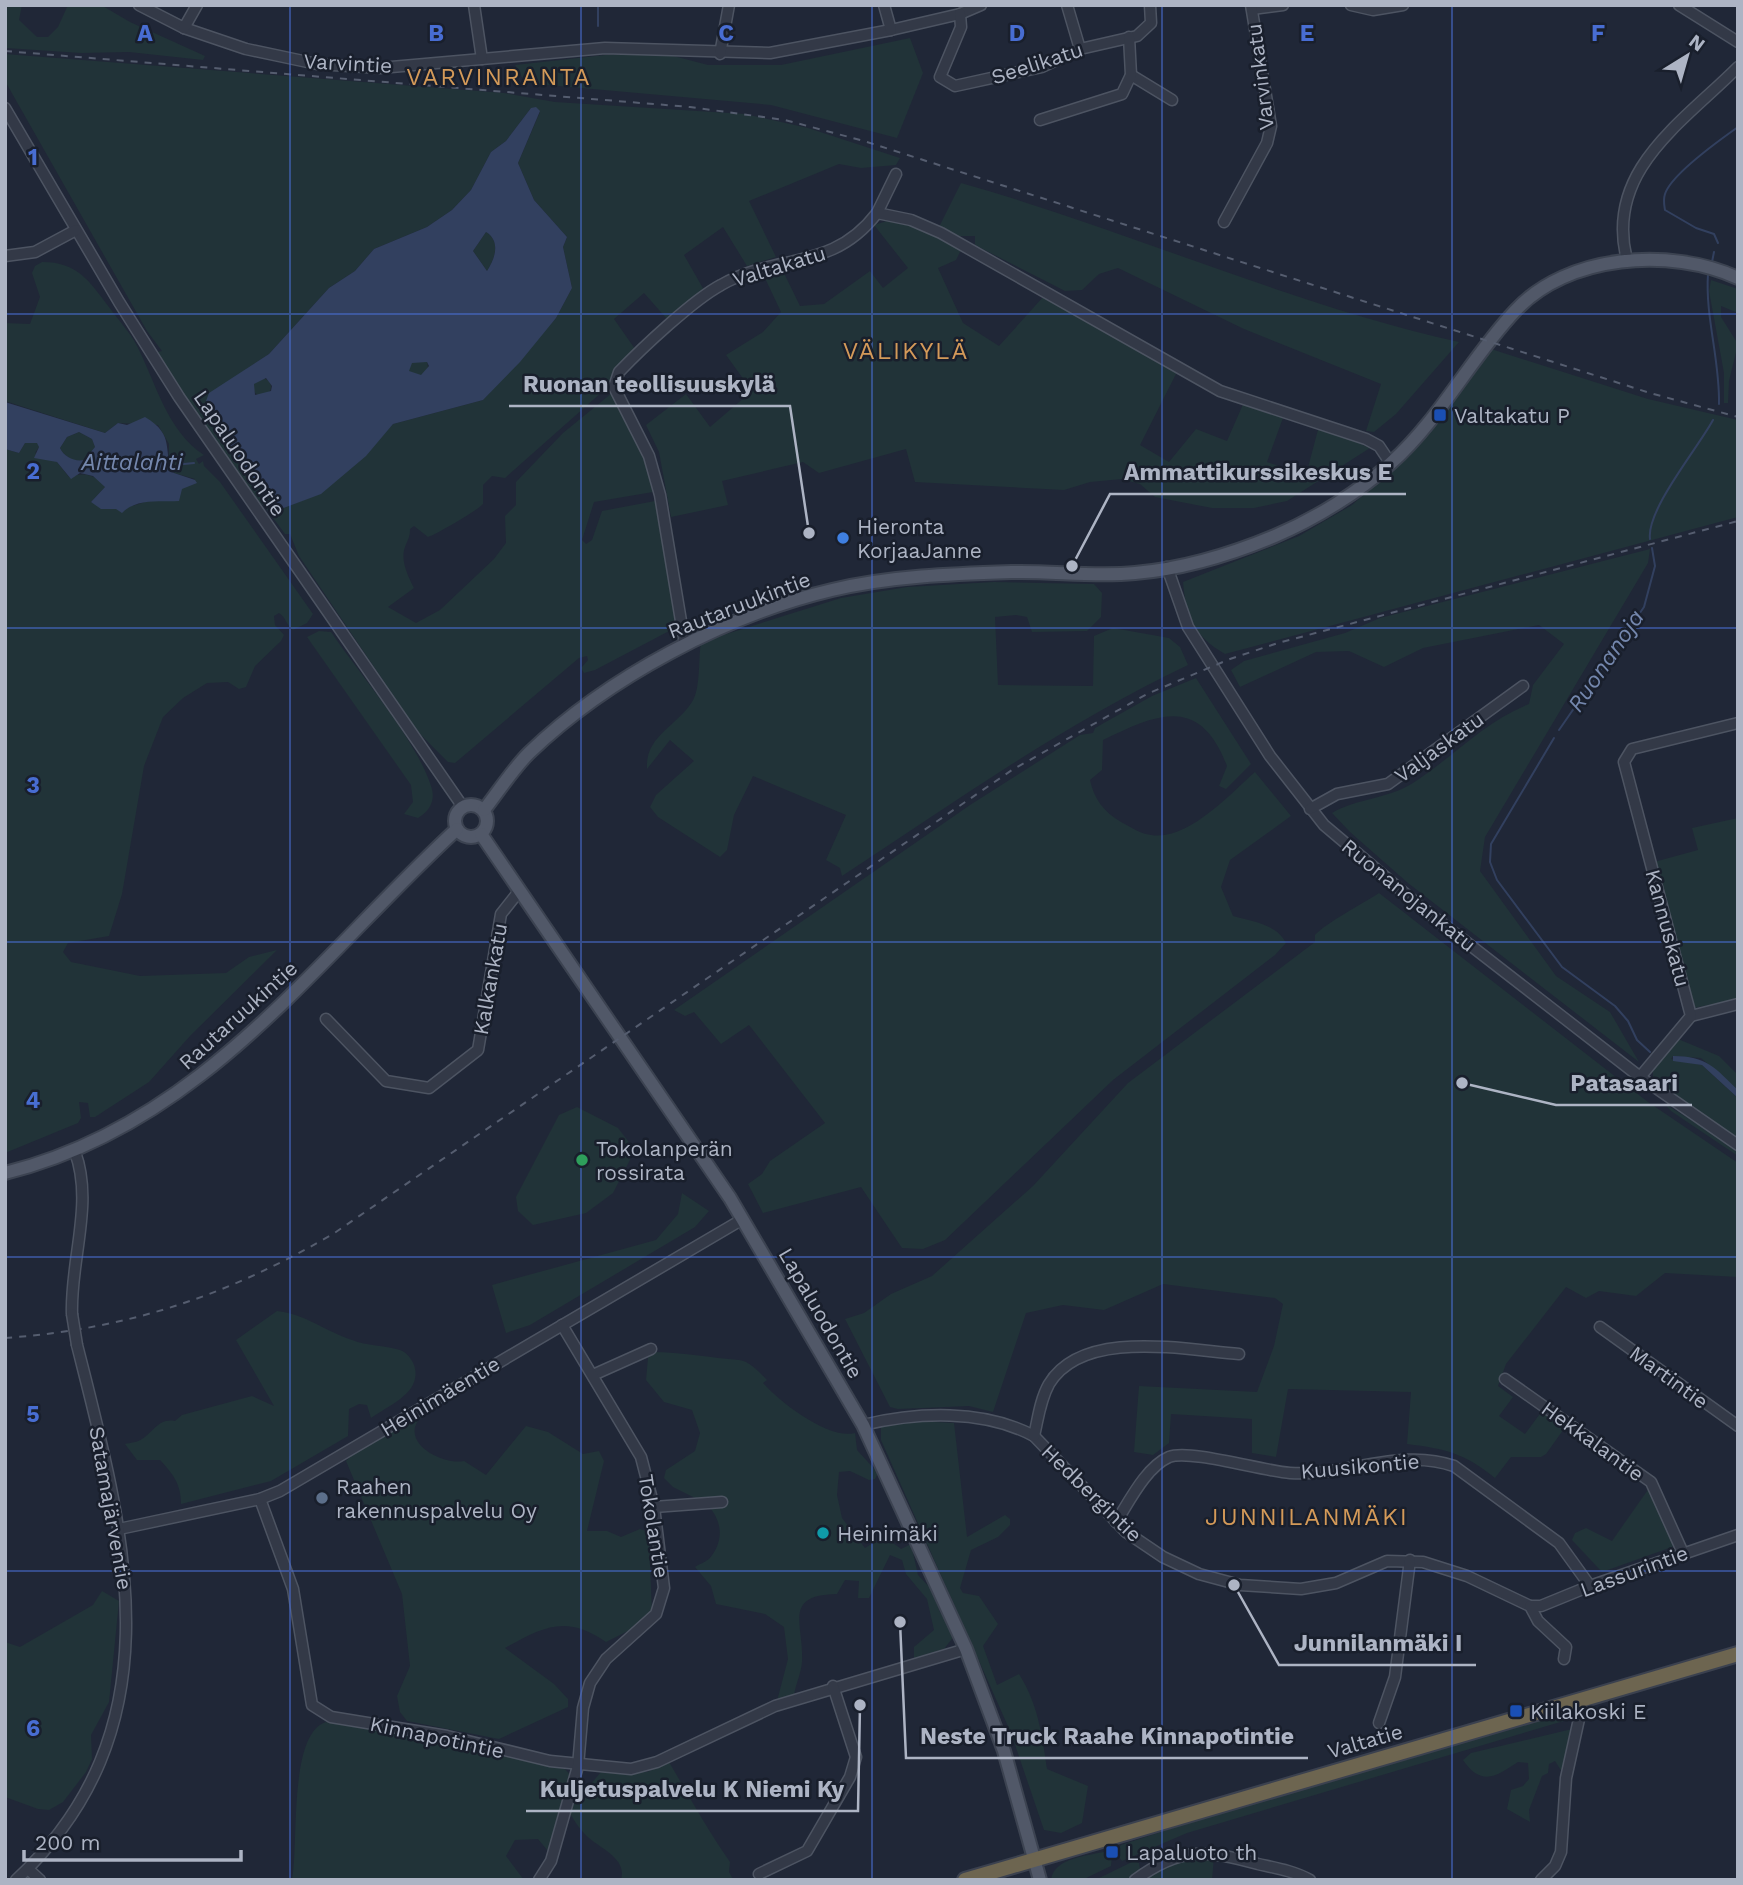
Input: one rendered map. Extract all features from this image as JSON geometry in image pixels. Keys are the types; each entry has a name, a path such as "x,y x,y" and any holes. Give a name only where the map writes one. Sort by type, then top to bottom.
{"highway":[{"name":"Valtatie","path":"965,1880 1738,1654"}],"main road":[{"name":"Rautaruukintie","path":"484,810 531,751 589,703 658,658 767,610 831,590 895,579 1014,572 1136,573 1209,558 1276,535 1332,505 1391,464 1435,416 1513,313 1525,301 1557,282 1581,272 1627,260 1680,260 1708,266 1738,278"},
{"path":"474,804 484,810 487,825 481,834 471,837 457,829 456,814 463,807 474,804"},
{"name":"Rautaruukintie","path":"5,1173 75,1152 177,1094 214,1066 299,989 457,829"},
{"name":"Lapaluodontie","path":"481,834 677,1118 743,1219 863,1425 966,1649 1004,1751 1040,1880"}],"street":[{"name":"Varvintie","path":"139,5 184,28 267,54 336,66 380,68 616,48 720,54 790,51 960,14 981,5"},
{"path":"184,28 197,5"},
{"path":"474,5 482,58"},
{"path":"720,54 729,5"},
{"path":"884,5 891,30"},
{"path":"1067,5 1080,49"},
{"path":"1040,120 1115,97 1128,87 1131,75 1129,37 1146,31 1151,23 1150,5"},
{"path":"1252,7 1283,5"},
{"path":"1351,5 1373,9 1403,5"},
{"path":"1679,5 1738,42"},
{"name":"Varvinkatu","path":"1224,222 1267,143 1271,126 1252,7"},
{"name":"Seelikatu","path":"960,14 961,27 940,77 956,86 1029,70 1080,49 1129,37"},
{"path":"1627,260 1622,215 1634,174 1647,157 1738,67"},
{"path":"1131,75 1172,100"},
{"name":"Lapaluodontie","path":"5,108 76,230 211,446 463,807"},
{"name":"Valtakatu","path":"685,645 660,495 649,456 614,387 620,372 722,284 744,275 824,255 852,238 877,213 897,174"},
{"path":"877,213 911,220 941,233 1220,391 1366,439 1379,446 1391,464"},
{"path":"5,256 35,253 76,230"},
{"name":"Ruonanojankatu","path":"1167,567 1188,627 1270,756 1310,809 1421,907 1640,1077 1738,1145"},
{"name":"Valjaskatu","path":"1310,809 1337,794 1388,784 1523,686"},
{"name":"Kannuskatu","path":"1640,1077 1691,1016 1624,762 1632,749 1738,723"},
{"name":"Kalkankatu","path":"326,1019 386,1081 429,1088 478,1050 501,914 520,890"},
{"path":"1691,1016 1738,1004"},
{"name":"Satamajärventie","path":"16,1880 28,1869 79,1803 100,1762 112,1728 125,1671 127,1592 119,1529 72,1314 71,1290 83,1196 82,1169 75,1152"},
{"name":"Heinimäentie","path":"119,1529 260,1499 280,1491 743,1219"},
{"name":"Tokolantie","path":"539,1880 551,1861 578,1766 583,1708 590,1683 603,1663 651,1620 662,1602 664,1581 654,1507 639,1450 562,1325"},
{"name":"Martintie","path":"1600,1327 1738,1426"},
{"path":"1034,1437 1043,1397 1054,1378 1073,1362 1099,1350 1149,1347 1239,1354"},
{"path":"593,1375 651,1349"},
{"name":"Hekkalantie","path":"1505,1379 1651,1482 1684,1553"},
{"name":"Hedbergintie","path":"863,1425 885,1420 972,1416 995,1420 1034,1437 1116,1522 1163,1557 1199,1574 1266,1589 1325,1586 1387,1561 1410,1560 1467,1576 1530,1606 1538,1621 1566,1647 1564,1660"},
{"name":"Kuusikontie","path":"1116,1522 1156,1466 1174,1455 1208,1457 1261,1470 1319,1474 1401,1459 1429,1460 1454,1466 1528,1518 1559,1543 1590,1586"},
{"name":"Kinnapotintie","path":"260,1499 289,1572 310,1700 316,1710 331,1717 447,1736 578,1766 614,1769 644,1767 775,1706 833,1686 966,1649"},
{"path":"654,1507 722,1502"},
{"name":"Lassurintie","path":"1530,1606 1541,1606 1590,1586 1738,1535"},
{"path":"1379,1723 1385,1712 1398,1661 1410,1560"},
{"path":"759,1874 807,1851 850,1777 856,1757 833,1686"},
{"path":"1542,1880 1555,1866 1561,1852 1566,1778 1580,1719 1578,1700"},
{"path":"1135,1880 1172,1858 1200,1852 1294,1872 1310,1880"},
{"path":"28,1869 40,1880"}],"shaded area":[{"path":"5,5 22,5 19,20 37,37 48,37 58,27 68,5 101,5 130,22 205,56 203,60 129,52 81,53 6,48"},
{"path":"910,38 923,73 897,138 771,105 525,83 515,65 605,55 662,53 708,65 781,65"},
{"path":"5,54 504,93 555,102 745,114 808,128 900,158 896,165 861,168 839,164 749,201 776,257 747,266 723,227 684,255 704,290 667,319 644,293 614,319 635,349 611,384 505,478 492,476 483,485 483,504 480,507 428,537 414,526 410,529 403,557 414,588 388,607 416,623 440,610 494,559 506,543 505,516 516,505 516,482 563,433 612,393 645,457 653,492 594,502 582,540 586,544 592,540 602,511 655,501 676,621 673,629 595,670 584,673 581,668 588,660 587,656 579,658 455,763 448,762 418,732 299,556 290,534 285,534 265,507 252,496 167,368 157,352 162,351 147,331 5,81","holes":["531,108 540,112 518,163 534,200 567,237 563,247 572,288 556,318 483,400 393,424 306,499 281,509 224,444 223,427 241,373 269,354 329,288 355,271 374,249 427,227 452,210 471,190 491,152 506,141"]},
{"path":"961,183 1085,222 1333,308 1459,342 1396,414 1374,432 1366,431 1381,384 1244,329 1118,268 1099,274 1082,290 1065,291 975,245 975,236 959,236 939,227"},
{"path":"887,221 914,226 962,248 956,260 938,268 963,323 999,346 1044,296 1177,372 1140,445 1169,462 1196,429 1227,441 1244,402 1284,415 1267,462 1306,475 1319,426 1370,448 1287,501 1254,508 1212,508 1155,497 1140,484 1122,479 1090,482 1064,490 915,482 906,449 819,473 803,462 722,481 728,505 671,517 659,452 646,425 686,394 710,427 752,391 726,355 763,332 781,312 763,274 782,269 800,306 824,304 870,271 883,288 908,268 874,225"},
{"path":"486,232 495,245 494,256 487,271 473,251"},
{"path":"42,262 65,265 89,281 134,341 172,420 191,445 204,455 196,459 199,464 203,461 204,466 220,482 313,614 307,623 293,630 279,613 274,616 275,625 284,635 255,666 246,687 239,689 228,682 207,683 183,698 163,717 144,766 122,894 109,936 68,943 63,952 71,962 140,976 226,973 249,957 277,950 190,1036 149,1082 95,1117 90,1117 88,1103 79,1102 81,1118 78,1123 5,1153 5,449 19,453 25,443 38,443 39,447 35,453 57,462 69,477 89,475 98,479 105,487 91,502 112,508 170,498 180,494 181,488 195,479 174,473 169,465 169,444 158,425 118,423 105,433 5,401 5,323 30,324 40,297 32,273 35,266"},
{"path":"1711,280 1738,289 1738,313 1721,306 1721,317 1738,344 1729,381 1728,403 1724,403 1724,373 1709,291"},
{"path":"1491,349 1648,399 1738,420 1738,517 1225,654 1199,633 1189,615 1183,582 1299,536 1352,505 1405,458 1442,417"},
{"path":"414,359 427,362 429,373 411,378 399,365"},
{"path":"262,378 268,381 271,387 268,393 262,396 256,393 253,387 256,381"},
{"path":"79,432 92,439 95,447 84,461 70,458 60,448 67,437"},
{"path":"1650,549 1648,563 1485,837 1480,871 1556,976 1610,1012 1639,1062 1408,883 1332,813 1413,783 1483,730 1529,704 1533,685 1564,644 1539,625 1423,648 1384,667 1349,651 1316,652 1240,687 1231,670 1244,661 1345,633 1380,618"},
{"path":"994,582 1094,584 1102,593 1101,617 1087,631 1032,632 1027,617 995,617 998,685 1093,686 1094,636 1113,628 1169,638 1180,647 1188,665 1054,738 842,876 840,868 826,860 846,815 753,776 734,815 727,850 720,857 658,817 650,807 656,795 694,761 670,740 647,769 651,748 656,740 685,711 695,696 701,642 841,598 907,587"},
{"path":"319,631 331,632 401,728 424,768 432,791 432,800 426,812 418,818 404,814 413,802 411,785 307,637"},
{"path":"1196,678 1251,764 1226,789 1219,786 1227,766 1216,743 1204,728 1190,719 1176,716 1159,718 1103,740 1102,770 1090,780 1094,793 1115,818 1143,833 1165,835 1194,824 1255,772 1291,816 1230,860 1221,887 1233,916 1270,927 1286,943 1275,955 1113,1080 945,1240 923,1249 902,1248 861,1187 763,1213 748,1184 762,1174 770,1161 825,1123 749,1025 721,1044 694,1012 685,1016 674,1010 970,805 1080,735 1093,733 1095,728 1152,696"},
{"path":"1738,818 1738,999 1694,1008 1654,862 1698,850 1692,828"},
{"path":"1379,893 1648,1102 1738,1163 1738,1277 1665,1273 1636,1296 1599,1291 1586,1298 1566,1287 1506,1364 1498,1386 1513,1397 1499,1416 1525,1434 1545,1407 1566,1426 1546,1454 1541,1457 1511,1457 1495,1478 1474,1463 1454,1454 1407,1444 1411,1392 1288,1389 1276,1457 1252,1453 1252,1419 1171,1414 1169,1443 1153,1455 1134,1452 1139,1386 1257,1392 1274,1346 1283,1304 1275,1298 1163,1284 1104,1310 1063,1305 1026,1313 993,1412 969,1406 898,1409 890,1407 845,1319 864,1313 891,1294 932,1276 1033,1186 1128,1083 1315,942 1315,935 1320,930"},
{"path":"1678,1039 1719,1056 1738,1075 1738,1090 1701,1058 1673,1056 1671,1059 1702,1065 1738,1098 1738,1139 1653,1080 1653,1070"},
{"path":"1665,1104 1738,1149 1738,1156 1671,1111"},
{"name":"Tokolanperän rossirata","path":"577,1107 618,1128 635,1150 613,1193 586,1213 533,1225 518,1211 516,1197 559,1115"},
{"path":"682,1193 709,1211 695,1227 530,1325 506,1333 492,1285 656,1240 678,1214"},
{"path":"277,1311 306,1319 358,1342 402,1351 414,1365 414,1383 396,1402 371,1418 367,1405 359,1404 349,1409 348,1436 271,1481 181,1504 180,1491 175,1480 160,1460 137,1460 125,1444 140,1440 157,1426 175,1421 182,1415 252,1396 274,1406 236,1340"},
{"path":"652,1352 743,1361 767,1380 763,1383 771,1391 806,1418 832,1431 855,1433 857,1450 878,1473 875,1479 869,1480 850,1471 839,1472 837,1495 842,1518 865,1548 883,1541 901,1549 911,1544 918,1575 933,1591 940,1612 955,1635 944,1649 914,1658 914,1647 934,1630 927,1599 906,1574 902,1560 890,1555 869,1598 858,1598 859,1581 845,1580 837,1594 820,1596 802,1606 799,1624 802,1648 800,1675 794,1695 777,1701 788,1659 784,1627 765,1614 716,1604 711,1586 695,1567 709,1559 719,1539 717,1518 708,1506 725,1504 727,1500 699,1500 673,1487 664,1478 666,1470 695,1451 700,1433 692,1410 664,1402 646,1380 648,1358"},
{"path":"434,1406 416,1424 415,1435 418,1442 431,1454 457,1462 464,1461 486,1475 526,1426 548,1432 583,1454 599,1451 604,1461 587,1531 607,1531 621,1537 640,1529 646,1531 649,1539 652,1613 644,1623 606,1642 579,1628 566,1626 543,1629 505,1648 554,1684 568,1699 568,1707 499,1739 407,1721 400,1712 397,1696 410,1666 402,1594 346,1461 360,1446"},
{"path":"898,1420 954,1423 967,1537 1005,1515 1010,1519 1010,1525 998,1537 971,1550 960,1588 963,1593 979,1596 998,1624 983,1646 997,1685 1019,1674 1025,1685 1038,1720 1047,1769 1088,1786 1082,1823 1061,1833 1044,1830 1011,1733 881,1440 881,1425"},
{"path":"1652,1484 1676,1541 1672,1547 1602,1572 1572,1540 1575,1533 1586,1528 1612,1541"},
{"path":"102,1591 119,1601 109,1702 91,1735 92,1759 86,1772 63,1802 49,1810 38,1809 5,1797 5,1642 20,1647 93,1605"},
{"path":"1575,1710 1574,1718 1187,1833 1122,1861 1115,1852 1121,1845 1231,1809"},
{"path":"326,1722 392,1731 565,1769 571,1776 548,1851 538,1839 515,1840 506,1856 524,1880 292,1880 300,1768 314,1731"},
{"path":"1572,1729 1562,1772 1555,1761 1549,1764 1548,1773 1542,1776 1529,1810 1530,1822 1507,1809 1511,1790 1523,1786 1529,1779 1528,1763 1518,1762 1497,1774 1483,1776 1470,1769 1463,1760 1471,1753"},
{"path":"669,1762 730,1862 729,1872 733,1879 621,1880 622,1873 617,1861 586,1835 569,1811 575,1791 590,1785 601,1772 647,1772"},
{"path":"1107,1851 1112,1855 1111,1866 1082,1880 1051,1880 1058,1866 1065,1862"},
{"path":"1214,1857 1212,1880 1140,1880 1177,1860"},
{"path":"1134,1861 1139,1863 1140,1869 1130,1880 1095,1880"}],"water":[{"path":"536,107 540,111 518,163 534,200 567,237 563,247 572,288 556,318 520,362 483,400 393,424 366,456 321,494 281,509 224,444 224,427 206,401 209,393 269,354 329,288 355,271 374,249 427,227 452,210 471,190 491,152 506,141 531,108","holes":["486,232 495,245 494,256 487,271 473,251","427,362 429,366 421,375 409,371 412,363","266,378 272,386 271,391 255,395 254,384"]},
{"name":"Aittalahti","path":"5,402 105,433 118,423 127,425 145,417 155,424 165,437 174,473 197,483 182,489 179,501 141,503 122,513 116,509 101,509 91,502 105,487 93,476 80,473 71,479 57,462 34,458 39,447 37,443 25,443 19,453 5,449","holes":["79,432 92,439 95,447 84,460 70,458 60,448 67,437"]},
{"path":"1673,1056 1694,1058 1710,1065 1738,1090 1738,1098 1702,1065 1673,1061"}],"waterway":[{"path":"598,5 598,26"},
{"name":"Ruonanoja","path":"1718,243 1714,234 1696,228 1665,210 1664,198 1669,186 1686,168 1738,127"},
{"name":"Ruonanoja","path":"1712,262 1714,252"},
{"name":"Ruonanoja","path":"1708,274 1719,404"},
{"name":"Ruonanoja","path":"1650,539 1651,527 1664,496 1713,420"},
{"path":"171,457 184,464 194,463"},
{"name":"Ruonanoja","path":"1559,730 1644,607 1655,566 1652,548"},
{"name":"Ruonanoja","path":"1554,738 1491,844 1490,862 1497,880 1562,967 1615,1006 1628,1021 1637,1040 1650,1052"}],"railway":[{"path":"5,51 690,107 785,120 864,141 1650,393 1738,417"},
{"path":"5,1338 94,1327 175,1306 254,1275 333,1234 1012,770 1147,694 1230,659 1278,643 1738,521"}],"place":[{"name":"Valtakatu P","path":"1440,415"},
{"name":"Ruonan teollisuuskylä","path":"809,533"},
{"name":"Hieronta KorjaaJanne","path":"843,538"},
{"name":"Ammattikurssikeskus E","path":"1072,566"},
{"name":"Patasaari","path":"1462,1083"},
{"name":"Tokolanperän rossirata","path":"582,1160"},
{"name":"Raahen rakennuspalvelu Oy","path":"322,1498"},
{"name":"Heinimäki","path":"823,1533"},
{"name":"Junnilanmäki I","path":"1234,1585"},
{"name":"Neste Truck Raahe Kinnapotintie","path":"900,1622"},
{"name":"Kuljetuspalvelu K Niemi Ky","path":"860,1705"},
{"name":"Kiilakoski E","path":"1516,1711"},
{"name":"Lapaluoto th","path":"1112,1852"}],"district":[{"name":"VARVINRANTA","path":"499,77"},
{"name":"VÄLIKYLÄ","path":"906,351"},
{"name":"JUNNILANMÄKI","path":"1307,1517"}]}
